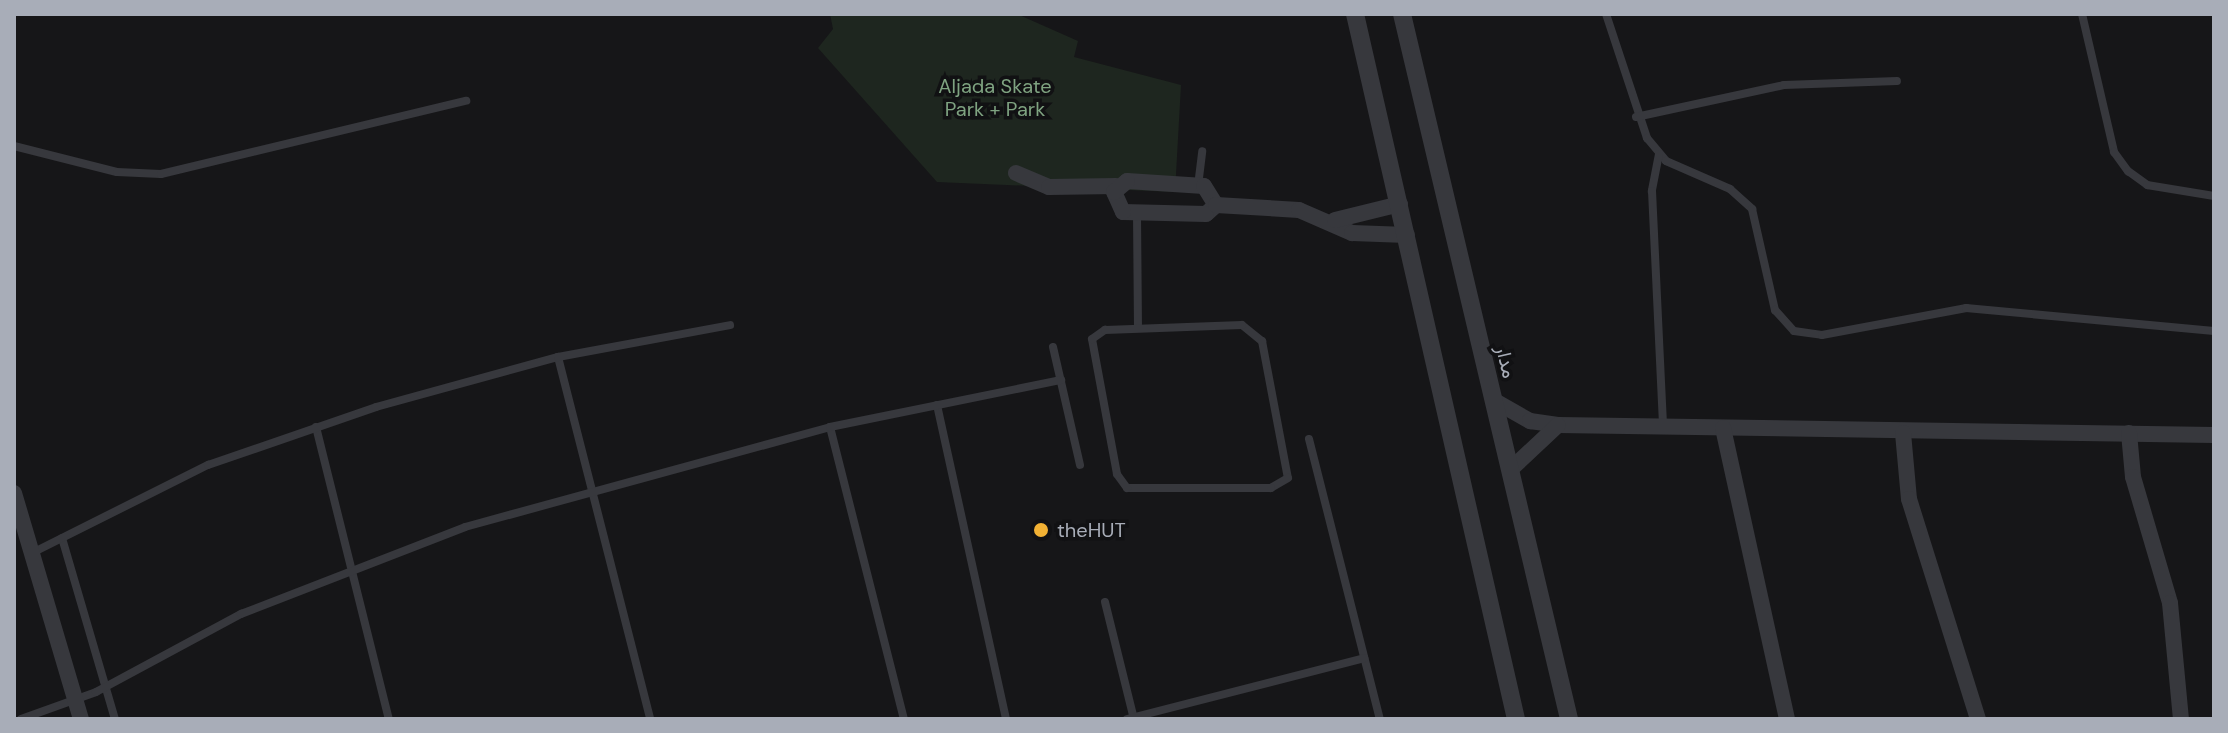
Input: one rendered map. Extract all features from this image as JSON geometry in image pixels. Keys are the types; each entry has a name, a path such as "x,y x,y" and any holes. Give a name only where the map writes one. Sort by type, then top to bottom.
{"street":[{"path":"1355,14 1516,719"},
{"name":"مدار","path":"1402,14 1569,719"},
{"path":"1016,173 1049,187 1198,186 1213,191 1216,205"},
{"path":"1116,186 1118,209 1137,214 1206,214 1216,205 1335,220 1400,204"},
{"path":"1335,220 1352,233 1407,235"},
{"path":"1493,400 1530,421 1558,425 1903,433 2214,435"},
{"path":"1511,469 1558,425"},
{"path":"1723,428 1787,719"},
{"path":"1903,433 1909,499 1978,719"},
{"path":"2129,433 2133,477 2170,603 2181,719"},
{"path":"14,493 81,719"}],"lane":[{"path":"1606,14 1636,117 1659,154 1730,189 1752,209 1775,310 1803,334 1966,308 2214,331"},
{"path":"2082,14 2114,152 2128,171 2147,185 2214,196"},
{"path":"1636,117 1784,85 1897,81"},
{"path":"14,146 117,172 161,174 466,101"},
{"path":"1198,186 1202,151"},
{"path":"1659,154 1652,191 1663,427"},
{"path":"1137,214 1138,328"},
{"path":"32,553 208,465 316,427 558,357 730,325"},
{"path":"1138,328 1254,331 1290,465 1284,483 1138,491 1122,484 1090,345 1099,331 1138,328"},
{"path":"1053,347 1080,465"},
{"path":"558,357 650,719"},
{"path":"21,719 76,701 206,630 352,569 591,487 830,427 1061,380"},
{"path":"937,405 1006,719"},
{"path":"316,427 389,719"},
{"path":"830,427 904,719"},
{"path":"1309,439 1380,719"},
{"path":"62,538 115,719"},
{"path":"1105,602 1132,718 1364,658"}],"green space":[{"name":"Aljada Skate Park + Park","path":"830,14 1017,14 1078,41 1074,57 1181,85 1175,192 937,182 818,48 833,29"}],"place":[{"name":"theHUT","path":"1041,530"}]}
